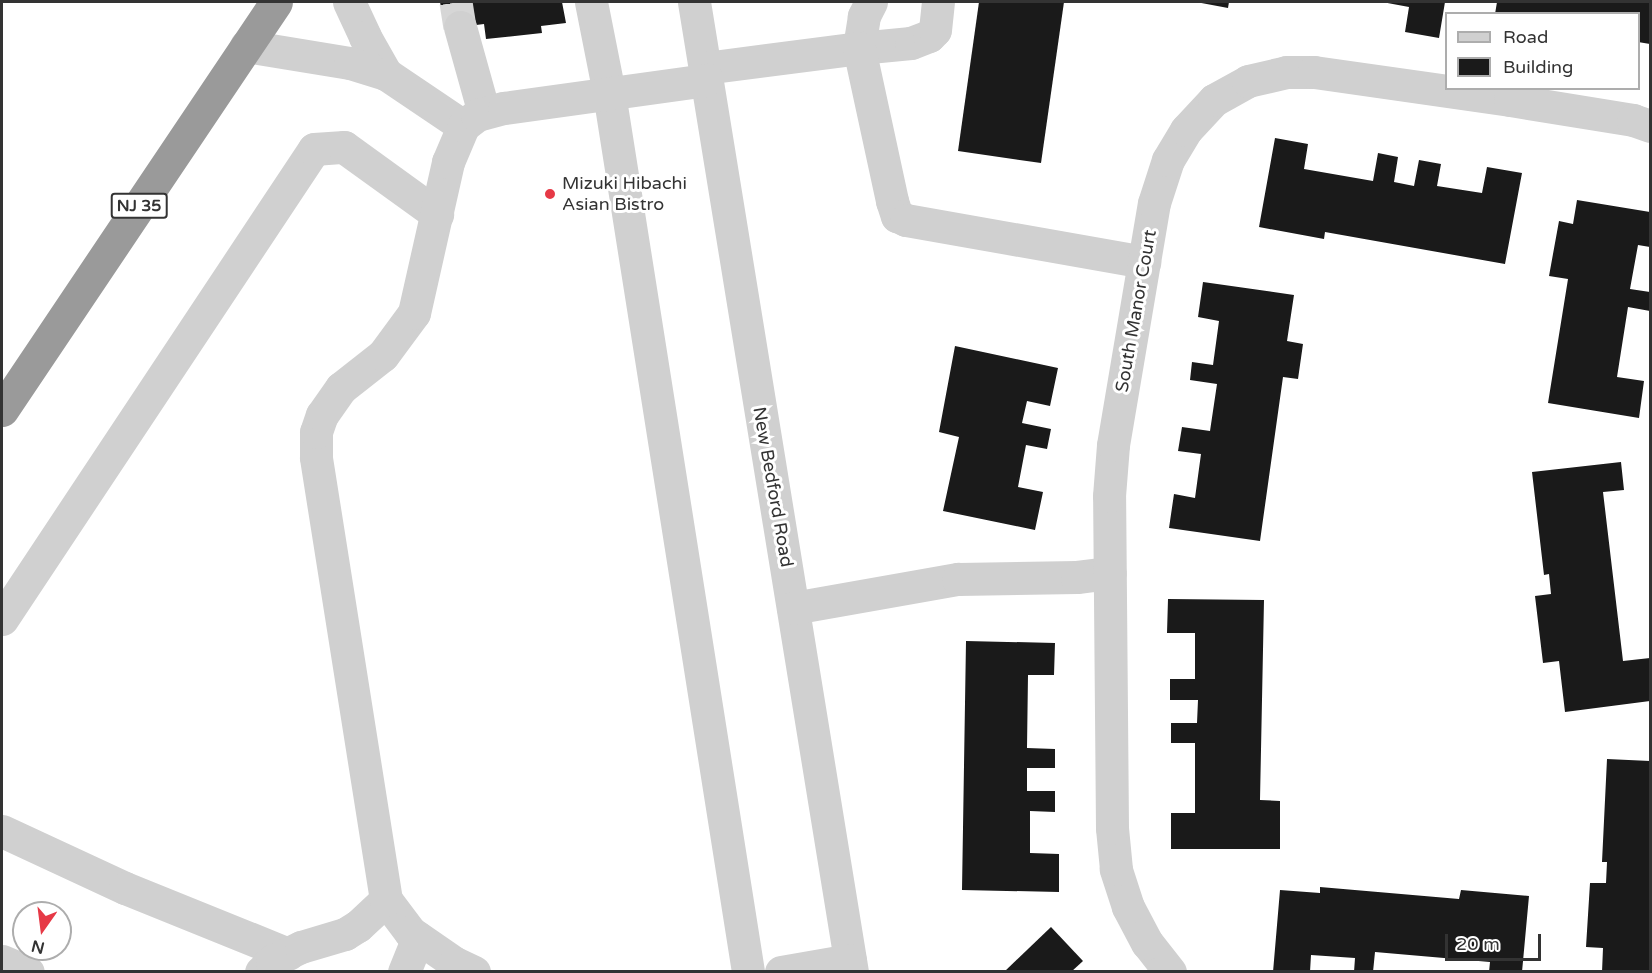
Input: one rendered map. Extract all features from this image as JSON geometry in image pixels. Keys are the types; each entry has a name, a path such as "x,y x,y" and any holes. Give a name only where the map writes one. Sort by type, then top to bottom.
{"highway":[{"name":"NJ 35","path":"2,410 276,2"}],"street":[{"path":"349,2 386,74"},
{"path":"591,2 609,93 748,972"},
{"name":"New Bedford Road","path":"694,2 851,966"},
{"path":"871,2 864,16 859,48 897,216 906,220 1144,262"},
{"path":"246,46 350,63 386,74 473,119 706,74 859,48 911,43 929,36 935,30 938,2"},
{"path":"460,27 473,119 447,162 414,313 383,355 341,388 322,415 316,432 316,458 386,900 410,932 455,963 474,972"},
{"name":"South Manor Court","path":"1170,972 1147,943 1128,907 1116,869 1112,828 1109,496 1113,445 1154,203 1168,160 1197,115 1214,100 1248,81 1286,72 1314,72 1510,100 1633,120 1650,126"},
{"path":"2,619 314,149 344,147 436,214"},
{"path":"793,608 958,579 1077,577 1110,573"},
{"path":"2,831 125,888 288,954"},
{"path":"261,972 272,961 345,934 358,926 386,900"},
{"path":"404,972 418,938"},
{"path":"2,961 28,972"},
{"path":"781,972 851,966"}],"building":[{"path":"440,2 562,2 566,23 541,26 542,33 486,39 484,24 445,29"},
{"path":"979,2 1064,2 1041,163 958,151"},
{"path":"1196,2 1229,2 1228,8"},
{"path":"1382,2 1445,2 1439,38 1405,32 1409,7"},
{"path":"1497,2 1650,2 1650,44 1640,42 1640,12 1495,12"},
{"path":"1275,138 1308,144 1304,169 1373,181 1378,153 1398,157 1394,182 1414,186 1419,160 1441,164 1437,186 1482,193 1487,167 1522,173 1505,264 1325,232 1324,239 1259,227"},
{"path":"1577,200 1650,212 1650,247 1638,245 1630,289 1650,292 1650,311 1628,307 1617,377 1644,381 1639,418 1548,403 1568,279 1549,276 1559,221 1573,224"},
{"path":"1203,282 1294,295 1287,341 1303,344 1298,379 1283,377 1260,541 1169,528 1174,494 1195,498 1201,454 1178,451 1182,427 1210,431 1217,384 1190,380 1192,362 1213,365 1219,321 1198,317"},
{"path":"955,346 1058,368 1050,406 1027,401 1022,423 1051,429 1047,449 1026,445 1018,487 1043,492 1035,530 943,511 959,437 939,432"},
{"path":"1621,462 1624,490 1603,492 1623,661 1650,658 1650,701 1565,712 1559,661 1543,663 1535,596 1551,594 1549,574 1544,575 1532,472"},
{"path":"1168,599 1264,600 1260,800 1280,801 1280,849 1171,849 1171,813 1195,813 1195,743 1171,743 1171,723 1197,723 1198,700 1170,700 1170,679 1195,679 1195,633 1167,633"},
{"path":"966,641 1055,643 1054,675 1028,675 1027,748 1055,749 1055,768 1027,768 1027,791 1055,791 1055,812 1030,811 1030,853 1059,854 1059,892 962,890"},
{"path":"1607,759 1650,761 1650,972 1602,972 1603,948 1586,947 1590,883 1606,883 1607,862 1602,862"},
{"path":"1320,887 1459,899 1461,890 1529,896 1522,972 1489,972 1490,962 1375,952 1373,972 1354,972 1355,958 1311,955 1310,972 1273,972 1280,890 1320,893"},
{"path":"1051,927 1083,961 1071,972 1004,972"}],"tunnel":[{"path":"456,2 460,27"}],"place":[{"name":"Mizuki Hibachi Asian Bistro","path":"550,194"}]}
